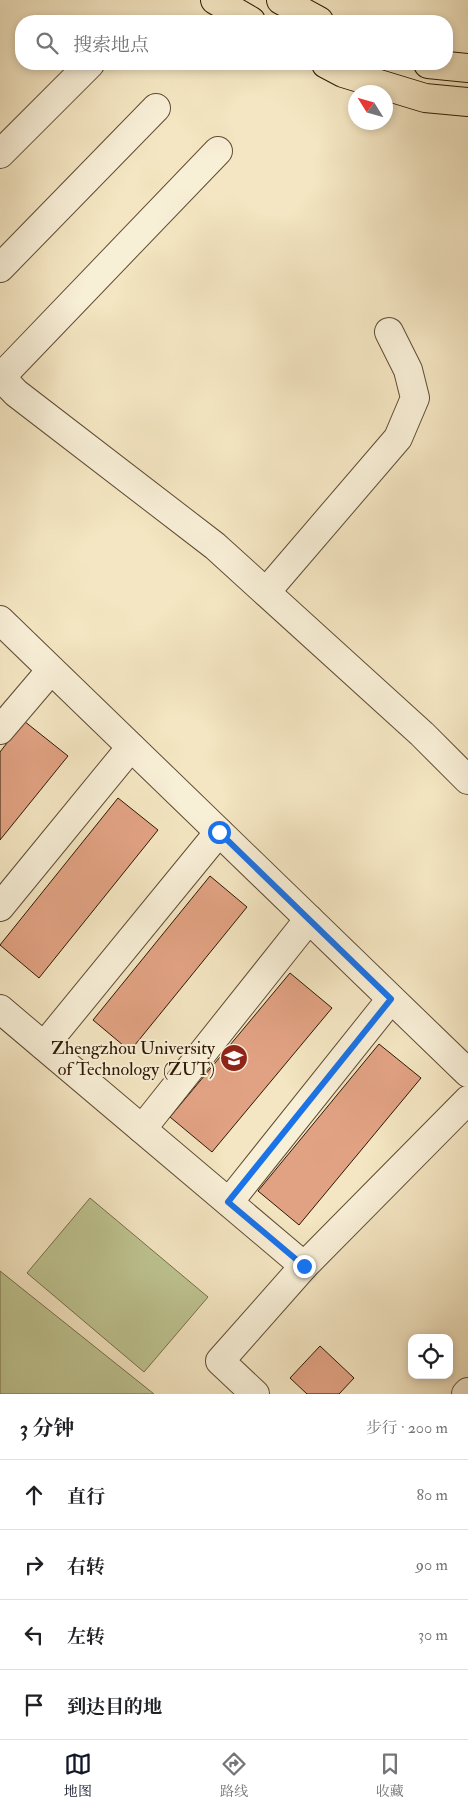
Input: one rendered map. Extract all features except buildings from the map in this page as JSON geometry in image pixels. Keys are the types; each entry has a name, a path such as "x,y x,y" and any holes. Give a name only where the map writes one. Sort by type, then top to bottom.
{"main road":[{"path":"215,0 241,15"},
{"path":"282,0 308,15"},
{"path":"453,66 468,68"},
{"path":"337,70 425,98 468,102"}],"street":[{"path":"0,154 84,70"},
{"path":"0,268 156,108"},
{"path":"218,151 0,376 16,393 215,546 422,734 468,780"},
{"path":"266,592 398,438 415,398 408,370 389,332"},
{"path":"0,620 468,1073"},
{"path":"0,730 51,670"},
{"path":"0,907 131,747"},
{"path":"44,1046 219,832"},
{"path":"142,1129 309,919"},
{"path":"228,1202 391,999"},
{"path":"0,1009 304,1266"},
{"path":"255,1394 220,1360 304,1266 468,1100"}],"green space":[{"path":"90,1198 208,1297 144,1372 27,1273"},
{"path":"0,1271 154,1394 0,1394"}],"place":[{"name":"Zhengzhou University of Technology (ZUT)","path":"234,1058"}],"route":[{"path":"219,832 391,999 228,1202 304,1266"}]}
